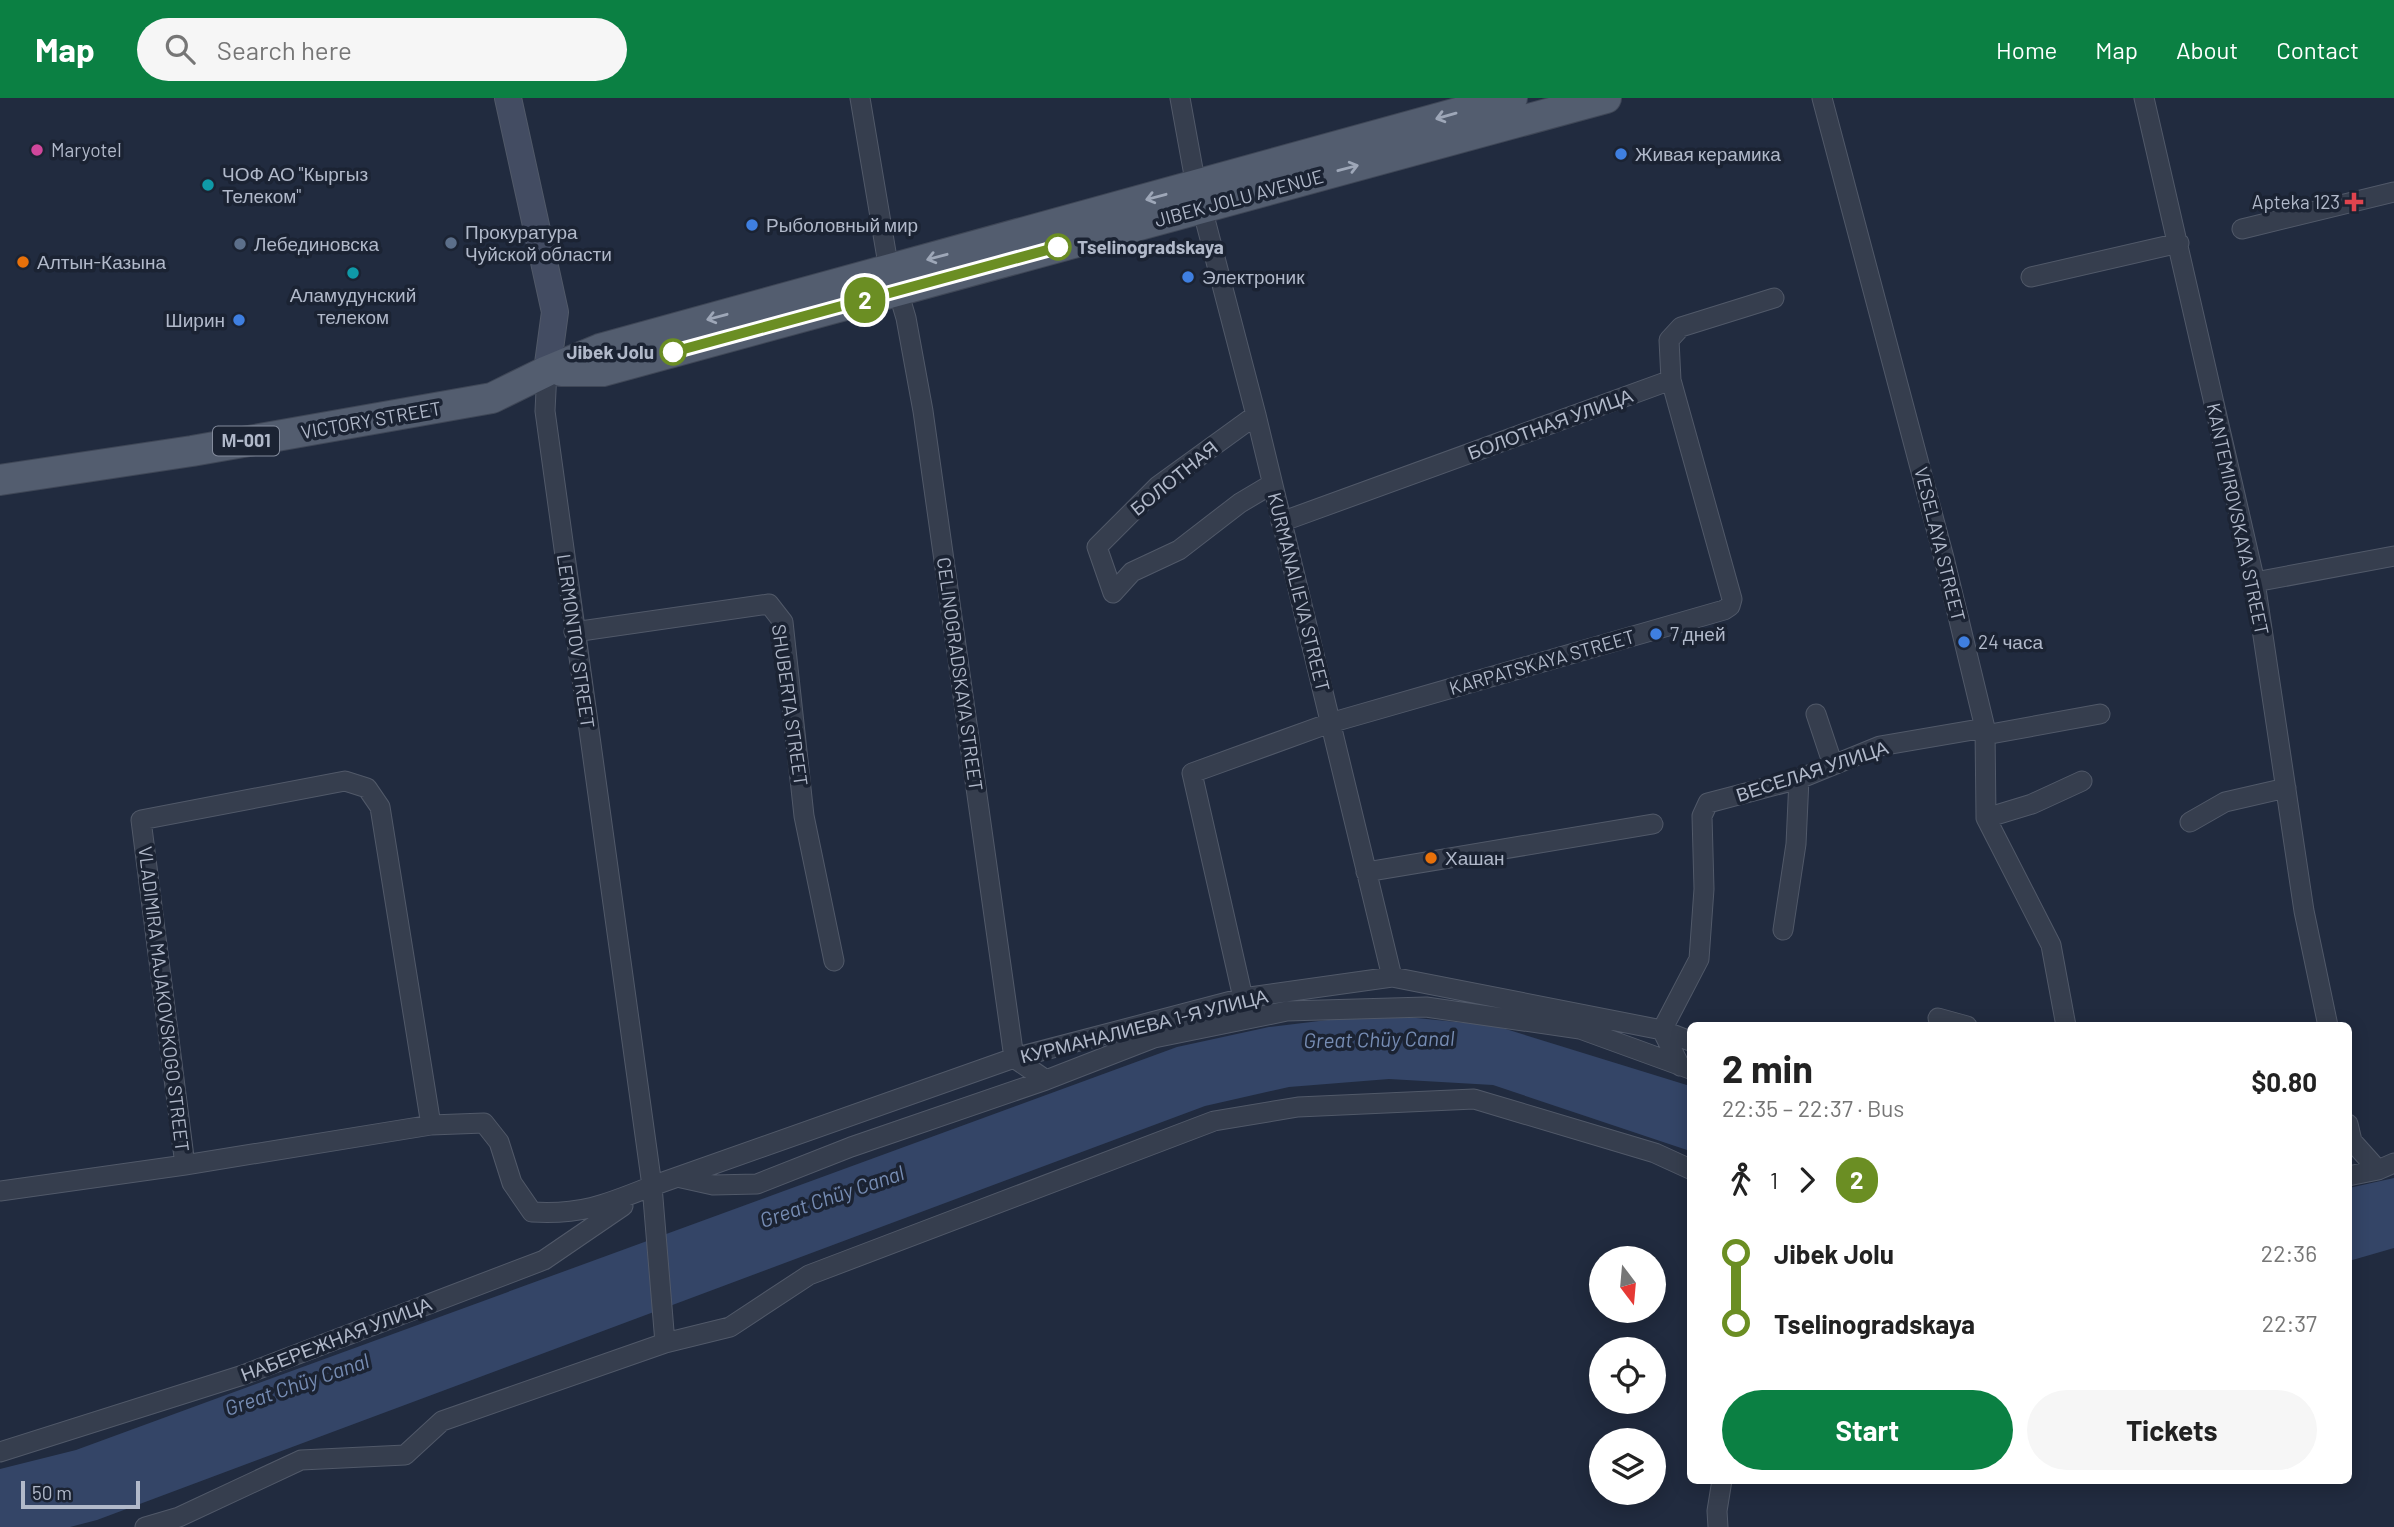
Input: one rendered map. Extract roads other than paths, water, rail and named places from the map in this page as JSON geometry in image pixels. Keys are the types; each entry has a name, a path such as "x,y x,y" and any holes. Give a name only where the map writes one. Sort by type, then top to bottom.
{"main road":[{"name":"LERMONTOV STREET","path":"508,98 555,312 547,371"},
{"name":"JIBEK JOLU AVENUE","path":"492,398 600,349 893,281 1199,197 1508,105 1606,98"},
{"name":"VICTORY STREET","path":"0,480 192,451 492,398"}],"street":[{"name":"CELINOGRADSKAYA STREET","path":"860,98 893,281 906,318 923,411 1014,1058"},
{"name":"KURMANALIEVA STREET","path":"1180,98 1199,197 1256,415 1392,977"},
{"name":"VESELAYA STREET","path":"1822,98 1944,558 1985,731 1986,818 2051,945 2065,1022"},
{"name":"KANTEMIROVSKAYA STREET","path":"2144,98 2255,582 2304,911 2327,1022"},
{"path":"2242,229 2394,192"},
{"path":"2031,277 2179,243"},
{"path":"1671,380 1669,340 1681,327 1774,298"},
{"name":"LERMONTOV STREET","path":"547,371 545,411 652,1186 664,1335"},
{"name":"БОЛОТНАЯ УЛИЦА","path":"1282,522 1671,380"},
{"name":"KARPATSKAYA STREET","path":"1330,723 1724,610 1730,606 1732,599 1671,380"},
{"name":"БОЛОТНАЯ","path":"1256,415 1158,486 1097,547 1113,593 1132,572 1179,550 1240,503 1272,484"},
{"path":"2255,582 2394,556"},
{"name":"SHUBERTA STREET","path":"574,632 769,604 783,622 804,816 834,961"},
{"path":"1816,714 1833,765"},
{"name":"ВЕСЕЛАЯ УЛИЦА","path":"1662,1030 1699,959 1704,889 1702,816 1708,803 1799,779 1880,746 2100,714"},
{"path":"1243,998 1192,773 1330,723"},
{"path":"1783,930 1796,844 1799,779"},
{"name":"VLADIMIRA MAJAKOVSKOGO STREET","path":"185,1165 141,820 345,781 367,788 380,807 431,1125"},
{"path":"1986,818 2032,804 2082,781"},
{"path":"2190,822 2225,803 2286,788"},
{"path":"1366,872 1653,824"},
{"path":"1392,977 1426,1007"},
{"name":"КУРМАНАЛИЕВА 1-Я УЛИЦА","path":"652,1186 1014,1058 1243,998 1392,977 1662,1030 1687,1040"},
{"path":"677,1177 713,1185 757,1184 851,1147 1046,1080 1154,1038 1287,1011 1426,1007 1580,1029 1685,1068"},
{"path":"1938,1017 1954,1022"},
{"path":"1662,1030 1685,1068"},
{"path":"1014,1058 1046,1080"},
{"path":"145,1527 179,1517 301,1460 405,1455 442,1421 664,1335 730,1327 809,1275 1214,1121 1298,1107 1474,1099 1655,1153 1687,1167"},
{"path":"0,1191 185,1165 431,1125 484,1123 499,1142 512,1183 532,1212 563,1214 603,1206 652,1186"},
{"path":"2352,1141 2386,1167"},
{"path":"2352,1175 2386,1167"},
{"name":"НАБЕРЕЖНАЯ УЛИЦА","path":"0,1452 243,1375 544,1260 652,1186"},
{"path":"1718,1527 1717,1511 1721,1484"}],"water":[{"name":"Great Chüy Canal","path":"1377,1014 1496,1026 1687,1085 1687,1150 1493,1085 1389,1079 1289,1087 1205,1106 97,1520 70,1527 0,1527 0,1469 76,1450 1177,1047 1269,1027"},
{"path":"2394,1178 2394,1248 2352,1260 2352,1187"}],"place":[{"name":"Maryotel","path":"37,150"},
{"name":"Живая керамика","path":"1621,154"},
{"name":"ЧОФ АО \"Кыргыз Телеком\"","path":"208,185"},
{"name":"Apteka 123","path":"2354,202"},
{"name":"Рыболовный мир","path":"752,225"},
{"name":"Прокуратура Чуйской области","path":"451,243"},
{"name":"Лебединовска","path":"240,244"},
{"name":"Tselinogradskaya","path":"1058,247"},
{"name":"Алтын-Казына","path":"23,262"},
{"name":"Аламудунский телеком","path":"353,273"},
{"name":"Электроник","path":"1188,277"},
{"name":"Ширин","path":"239,320"},
{"name":"Jibek Jolu","path":"673,352"},
{"name":"7 дней","path":"1656,634"},
{"name":"24 часа","path":"1964,642"},
{"name":"Хашан","path":"1431,858"}]}
